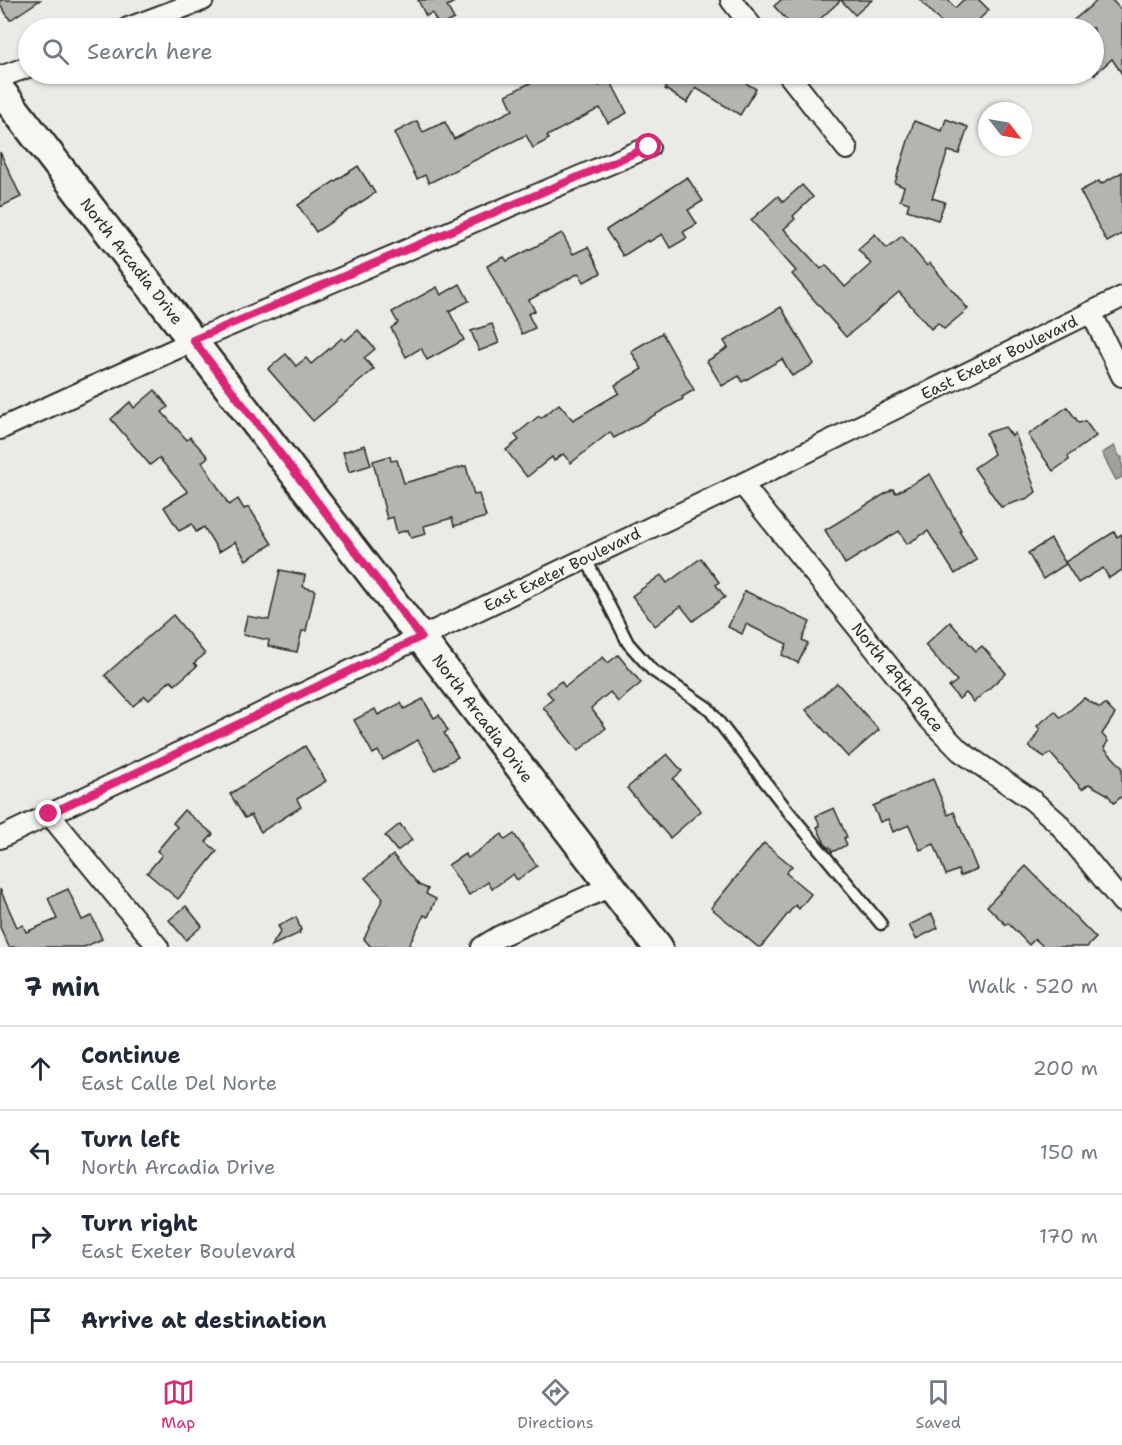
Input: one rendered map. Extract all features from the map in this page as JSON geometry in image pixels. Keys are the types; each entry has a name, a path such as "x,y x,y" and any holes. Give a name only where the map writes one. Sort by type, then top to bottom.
{"street":[{"path":"155,18 203,0"},
{"path":"731,0 745,18"},
{"path":"0,77 18,71"},
{"path":"796,84 847,149"},
{"name":"North Arcadia Drive","path":"0,90 658,947"},
{"path":"0,429 193,340 649,147"},
{"name":"East Exeter Boulevard","path":"0,838 742,484 1122,297"},
{"path":"1091,312 1122,376"},
{"name":"North 49th Place","path":"742,484 904,685 926,716 960,751 1032,800 1057,822 1122,902"},
{"path":"49,814 158,947"},
{"path":"482,947 500,936 611,886"}],"lane":[{"path":"585,557 628,644 652,670 708,708 784,806 881,924"}],"shaded area":[{"path":"1114,446 1122,457 1122,477 1116,480 1102,453"}],"building":[{"path":"0,0 40,0 10,20"},
{"path":"418,0 458,0 447,6 453,18 435,18 432,13 426,16"},
{"path":"781,0 841,0 821,18 785,18 774,6"},
{"path":"841,0 872,0 855,15"},
{"path":"920,0 948,0 955,8 963,0 979,0 989,10 981,18 937,18"},
{"path":"1098,0 1112,0 1122,11 1122,74 1112,59 1104,66 1104,18 1076,18"},
{"path":"528,84 598,84 599,86 612,84 627,113 608,123 600,108 547,136 549,139 533,148 526,135 429,183 425,175 417,179 394,133 417,121 423,132 445,122 454,139 513,110 506,95"},
{"path":"668,84 748,84 756,89 740,115 696,88 687,103 665,89"},
{"path":"946,119 968,127 959,154 948,151 932,198 945,202 938,220 907,210 909,203 900,200 904,187 895,183 914,121 942,131"},
{"path":"0,152 21,197 0,207"},
{"path":"358,166 375,193 316,232 298,205"},
{"path":"1122,172 1122,234 1107,242 1080,191 1099,181 1101,184"},
{"path":"687,177 703,201 688,210 697,224 683,232 687,238 670,248 662,234 623,256 606,230"},
{"path":"802,185 813,197 793,216 795,219 784,229 821,269 826,265 845,287 871,264 858,249 875,234 887,248 902,236 927,266 930,263 968,309 944,329 938,323 931,329 899,292 846,337 792,274 796,271 751,220 778,196 783,202"},
{"path":"562,233 573,254 588,247 601,273 584,282 579,273 529,300 535,311 528,314 535,328 522,334 487,266 504,257 507,261"},
{"path":"460,284 469,301 449,311 464,340 427,360 421,348 406,357 391,328 398,323 392,312 437,287 441,295"},
{"path":"781,307 814,364 792,376 782,359 742,382 739,376 722,386 707,361 728,348 724,341"},
{"path":"492,324 499,343 479,351 471,331"},
{"path":"358,330 375,349 364,358 374,369 313,421 268,369 286,354 296,366 306,358 311,364 342,338 345,341"},
{"path":"662,333 694,390 682,397 683,399 614,438 610,432 571,463 563,454 554,461 552,457 527,477 506,450 519,440 515,435 559,404 573,420 619,393 615,385 642,369 631,351"},
{"path":"155,390 168,407 162,412 187,440 190,437 208,457 202,462 229,505 238,499 244,509 249,507 272,544 246,560 235,542 219,552 204,527 196,532 192,524 179,531 164,507 188,492 159,458 150,465 111,419 130,402 134,408"},
{"path":"1067,407 1079,423 1085,421 1096,436 1068,456 1069,460 1053,471 1028,435"},
{"path":"1005,427 1012,436 1015,433 1036,492 1028,498 1001,507 974,468 994,454 986,433"},
{"path":"365,445 371,465 349,472 343,452"},
{"path":"390,456 391,461 397,460 404,483 466,466 474,495 479,494 486,517 454,526 452,518 424,526 426,534 411,538 408,530 397,533 393,517 387,519 373,461"},
{"path":"930,474 961,530 959,531 977,560 955,574 928,531 907,544 899,531 845,564 825,530 893,489 896,493"},
{"path":"1114,532 1117,537 1122,534 1122,570 1109,578 1103,568 1078,583 1065,562"},
{"path":"1051,539 1066,564 1043,579 1028,553"},
{"path":"701,558 719,582 716,585 725,597 693,621 681,606 655,626 632,596 661,575 667,583"},
{"path":"280,570 305,575 303,587 315,590 306,631 302,631 297,652 268,646 269,640 243,635 247,616 269,620"},
{"path":"745,591 810,622 802,640 808,643 798,663 782,655 787,644 746,624 742,634 728,627"},
{"path":"173,615 205,654 194,663 197,666 175,685 171,680 149,700 145,696 133,706 105,675"},
{"path":"950,622 976,651 982,646 1006,673 974,702 966,693 959,699 949,687 957,681 925,645"},
{"path":"618,655 641,683 618,702 610,692 591,708 606,728 578,751 543,707 553,699 547,692 561,681 565,687 603,657 608,663"},
{"path":"837,683 879,730 848,757 806,710"},
{"path":"1084,698 1100,708 1105,704 1115,714 1102,734 1108,741 1104,748 1122,767 1122,796 1114,803 1107,794 1089,784 1082,789 1050,753 1045,757 1029,747 1040,729 1037,726 1055,711 1061,718"},
{"path":"423,699 434,718 439,715 448,731 444,733 458,757 435,770 418,740 383,760 378,751 373,754 354,720 375,709 378,715 401,703 404,709"},
{"path":"305,746 326,781 297,799 301,807 261,832 251,815 245,818 230,794"},
{"path":"667,754 682,771 673,779 701,811 670,838 627,788"},
{"path":"933,779 948,815 954,812 977,869 960,876 958,870 946,875 934,844 920,850 909,825 893,832 888,819 880,822 873,806"},
{"path":"834,808 847,837 844,838 847,845 832,852 825,844 817,827 820,826 816,816"},
{"path":"184,810 213,834 206,842 217,851 178,899 147,873 162,855 157,851 177,827 173,823"},
{"path":"400,824 412,840 397,851 385,836"},
{"path":"502,834 505,840 514,834 537,866 517,880 513,874 492,889 488,882 469,895 448,865 465,854 468,858"},
{"path":"764,843 792,866 786,873 811,894 799,909 795,905 761,947 758,947 711,908"},
{"path":"393,855 419,885 428,889 426,894 436,899 428,917 424,915 408,947 371,947 364,939 383,898 365,878"},
{"path":"1026,866 1096,938 1087,947 1044,947 1035,939 1029,945 1008,923 1006,925 987,906"},
{"path":"0,889 17,927 23,925 26,932 57,919 48,898 68,889 82,920 92,916 102,939 84,947 9,947 0,927"},
{"path":"186,906 202,926 186,940 169,920"},
{"path":"932,914 938,928 916,939 909,925"},
{"path":"296,917 300,933 271,946 281,931 278,926"}],"route":[{"path":"49,814 421,637 193,340 649,147"}]}
